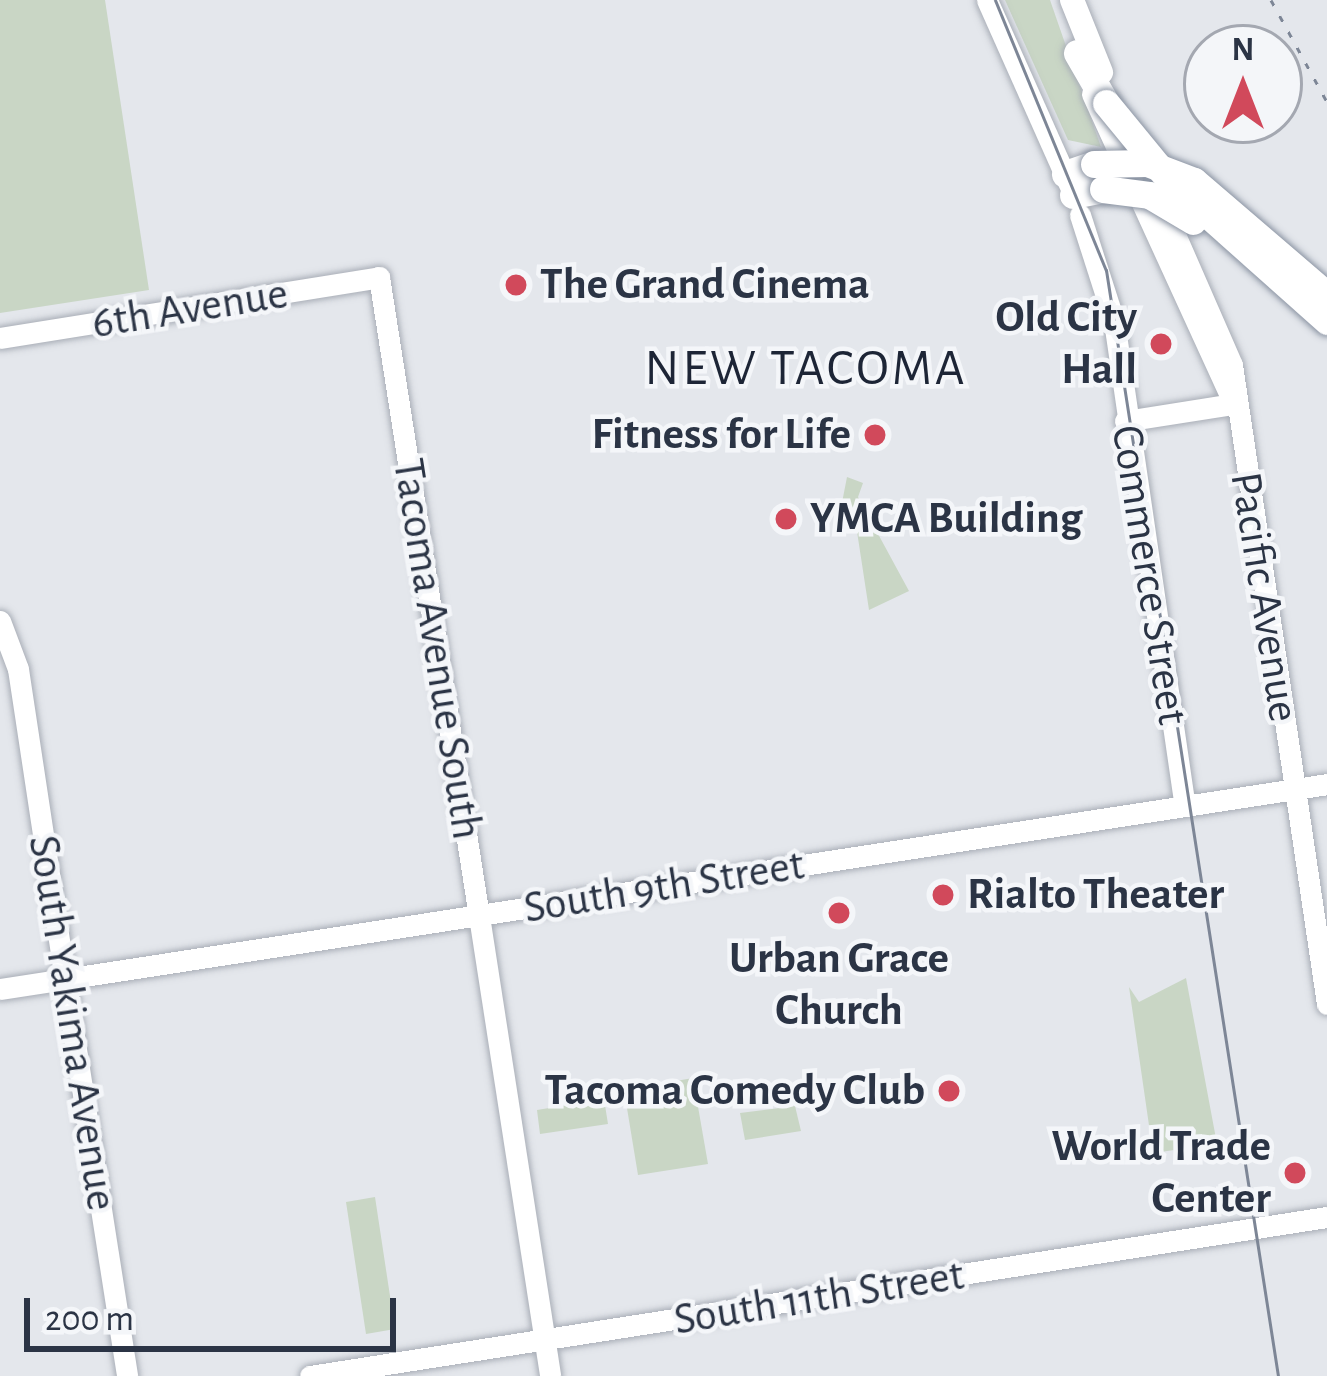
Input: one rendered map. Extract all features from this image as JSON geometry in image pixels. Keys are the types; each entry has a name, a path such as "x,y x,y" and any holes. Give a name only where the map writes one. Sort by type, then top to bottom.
{"highway":[{"path":"1060,0 1077,53 1171,182 1327,321"},
{"path":"1072,0 1109,99 1168,165 1327,312"},
{"path":"1073,194 1099,176 1147,163 1194,181 1327,295"},
{"path":"1099,176 1181,212 1327,336"}],"main road":[{"path":"987,0 1073,194"},
{"name":"Pacific Avenue","path":"1077,53 1138,206 1234,404"},
{"name":"Pacific Avenue","path":"1109,99 1229,352 1327,1004"},
{"name":"Commerce Street","path":"1073,194 1113,345"},
{"name":"Commerce Street","path":"1073,194 1107,284 1185,806"},
{"name":"6th Avenue","path":"0,338 379,277"},
{"name":"Tacoma Avenue South","path":"379,277 550,1376"},
{"path":"1125,421 1234,404"},
{"name":"South Yakima Avenue","path":"0,621 18,669 127,1376"},
{"name":"South 9th Street","path":"0,989 1327,784"},
{"name":"South 11th Street","path":"310,1376 1327,1217"}],"green space":[{"path":"0,0 105,0 149,290 0,313"},
{"path":"1005,0 1050,0 1101,147 1068,140"},
{"path":"847,477 863,483 858,497 909,591 869,610 854,512 839,518"},
{"path":"1186,978 1217,1144 1153,1153 1129,987 1139,1002"},
{"path":"693,1078 708,1164 638,1175 624,1090"},
{"path":"604,1099 608,1124 540,1134 537,1110"},
{"path":"795,1106 801,1131 745,1140 740,1113"},
{"path":"375,1197 395,1329 366,1334 346,1202"}],"tram line":[{"path":"995,0 1106,270 1278,1376"}],"railway":[{"path":"1271,0 1327,102"}],"place":[{"name":"The Grand Cinema","path":"516,285"},
{"name":"Old City Hall","path":"1161,344"},
{"name":"Fitness for Life","path":"875,435"},
{"name":"YMCA Building","path":"786,519"},
{"name":"Rialto Theater","path":"943,895"},
{"name":"Urban Grace Church","path":"839,913"},
{"name":"Tacoma Comedy Club","path":"949,1091"},
{"name":"World Trade Center","path":"1295,1173"}],"district":[{"name":"NEW TACOMA","path":"806,369"}]}
